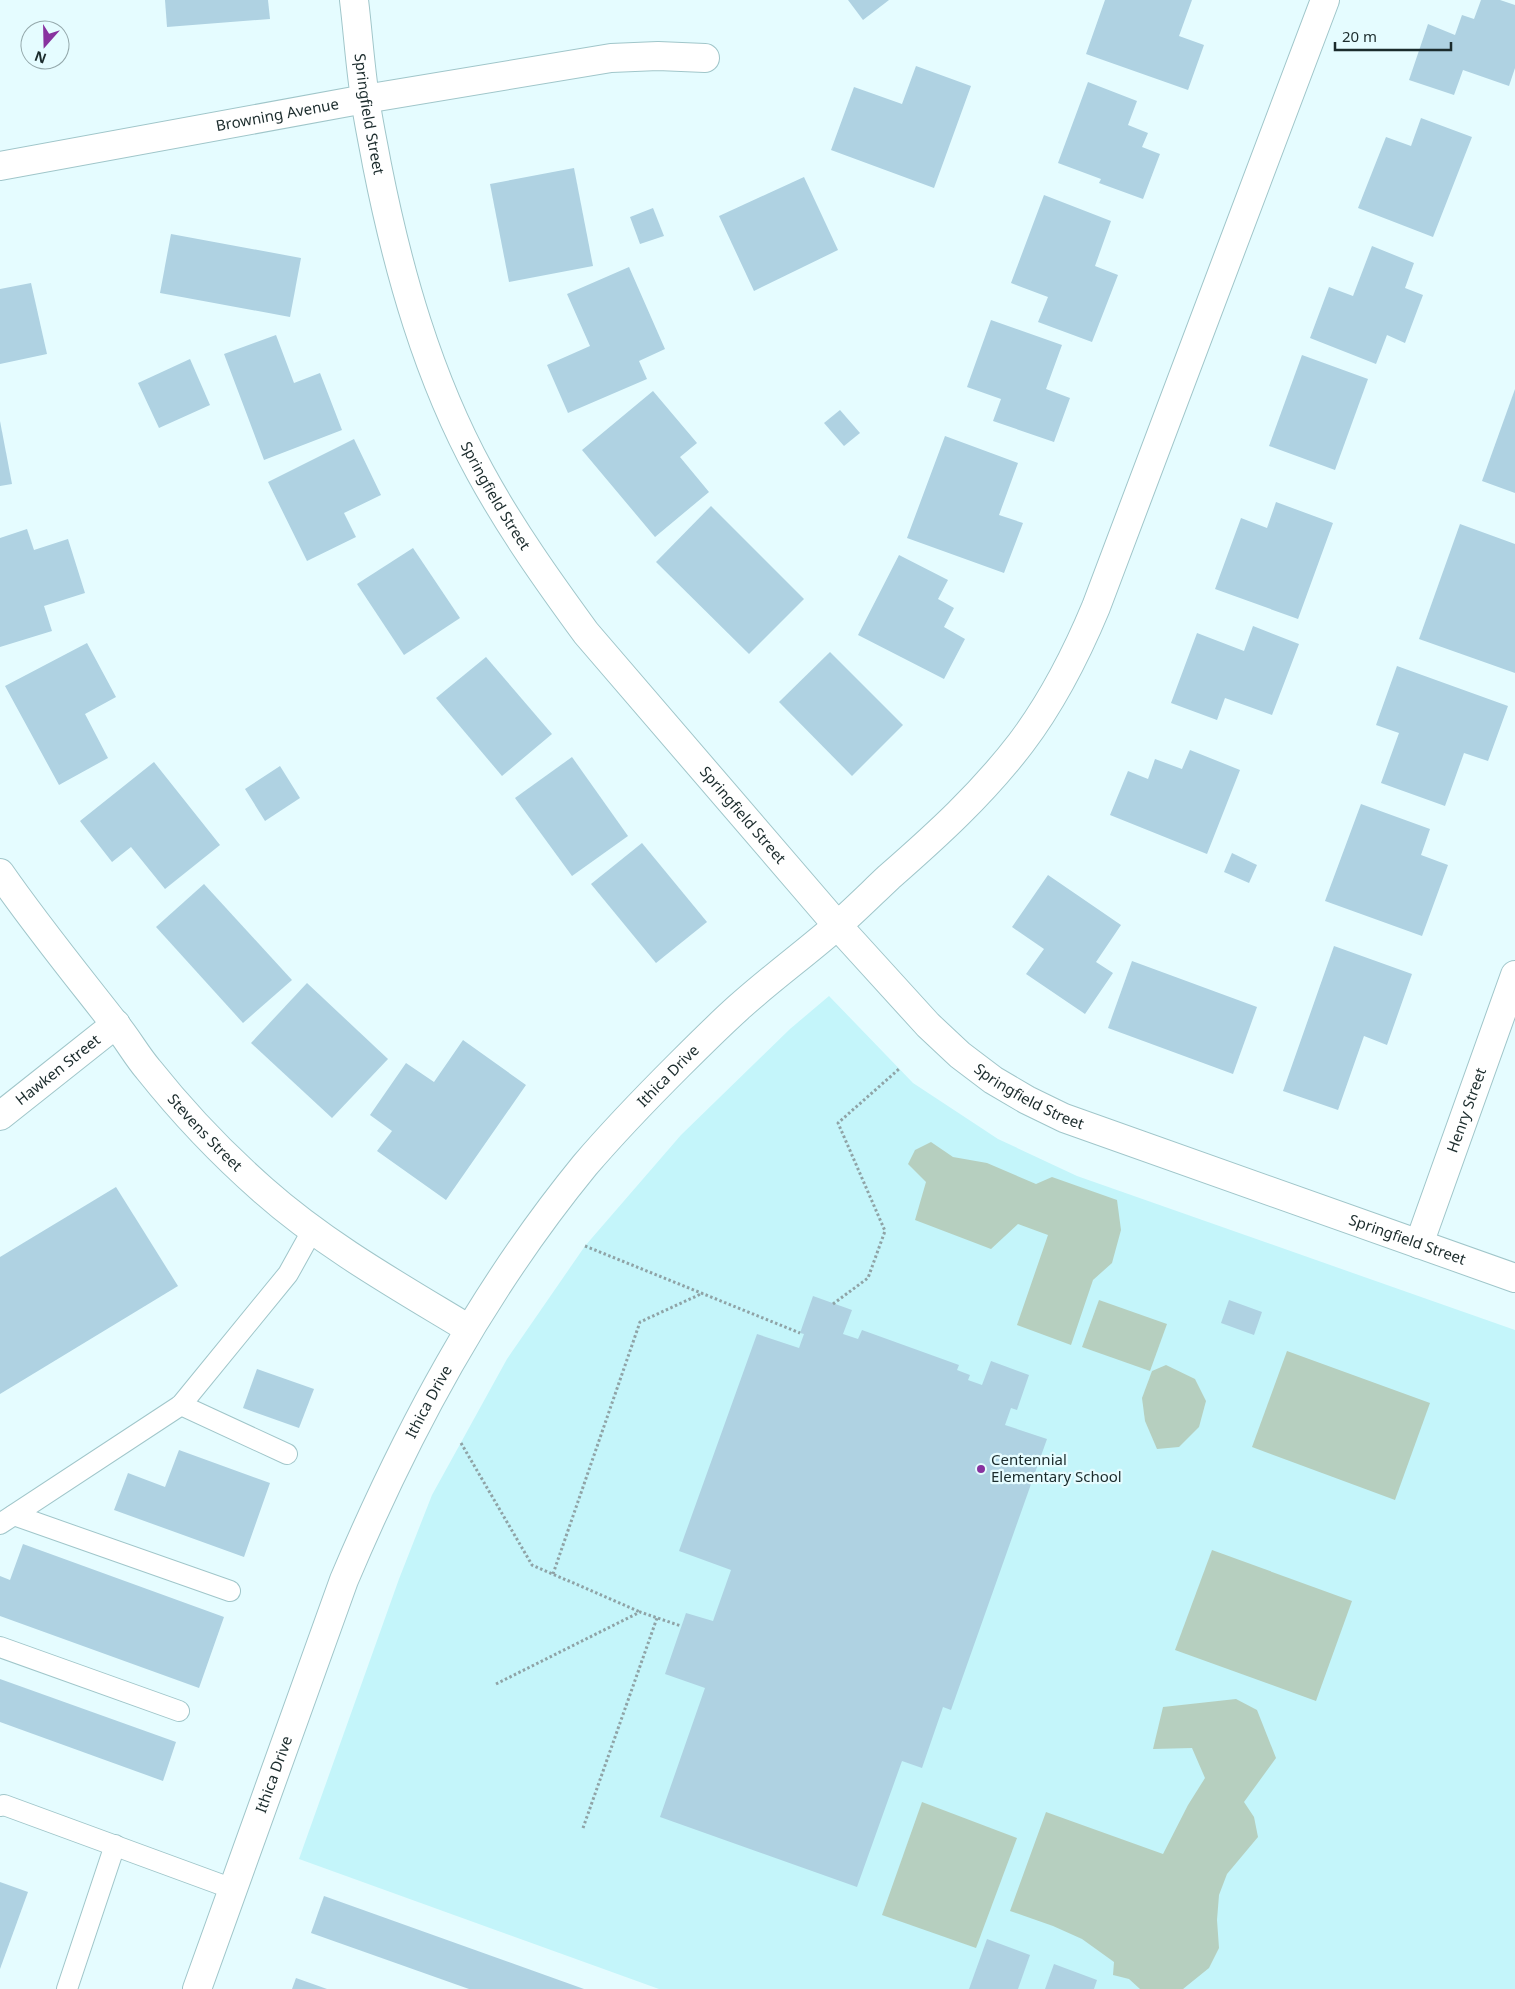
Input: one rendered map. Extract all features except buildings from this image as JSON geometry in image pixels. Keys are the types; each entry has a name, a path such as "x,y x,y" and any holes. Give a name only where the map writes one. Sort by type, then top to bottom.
{"street":[{"name":"Springfield Street","path":"354,0 365,99 384,200 412,310 455,420 480,472 520,538 586,633 837,925 928,1025 953,1049 993,1080 1027,1100 1064,1118 1515,1278"},
{"name":"Ithica Drive","path":"197,1989 351,1564 402,1450 444,1371 498,1284 544,1218 586,1164 632,1113 737,1008 837,925 950,823 986,785 1022,742 1054,695 1078,651 1096,607 1326,0"},
{"name":"Browning Avenue","path":"0,166 365,99 611,58 658,56 705,58"},
{"name":"Stevens Street","path":"0,873 65,962 116,1024 147,1068 220,1151 264,1191 313,1230 348,1255 469,1329"},
{"name":"Henry Street","path":"1419,1244 1515,975"},
{"name":"Hawken Street","path":"0,1116 116,1024"}],"lane":[{"path":"7,1520 181,1405 288,1274 313,1230"},
{"path":"181,1405 287,1454"},
{"path":"7,1520 230,1591"},
{"path":"0,1647 179,1711"},
{"path":"0,1806 4,1805 233,1889"},
{"path":"67,1989 115,1846"}],"path":[{"path":"833,1304 868,1278 885,1230 838,1123 899,1069"},
{"path":"585,1246 800,1333"},
{"path":"553,1574 640,1322 703,1293"},
{"path":"461,1443 532,1565 640,1612 681,1626"},
{"path":"496,1684 640,1612"},
{"path":"583,1828 657,1618"}],"shaded area":[{"name":"Centennial Elementary School","path":"829,996 913,1083 998,1139 1077,1176 1515,1330 1515,1989 659,1989 299,1859 399,1579 432,1495 507,1359 585,1246 681,1135 790,1029"}],"green space":[{"path":"931,1142 953,1157 987,1163 1036,1184 1052,1177 1117,1200 1121,1230 1112,1263 1093,1280 1071,1345 1017,1325 1048,1235 1018,1224 991,1249 915,1220 926,1182 908,1164 915,1150"},
{"path":"1099,1300 1167,1324 1150,1371 1082,1347"},
{"path":"1287,1351 1430,1403 1395,1500 1252,1447"},
{"path":"1166,1365 1195,1379 1206,1401 1199,1427 1179,1447 1157,1449 1145,1421 1142,1398 1152,1371"},
{"path":"1212,1550 1352,1601 1316,1701 1175,1650"},
{"path":"1236,1699 1257,1710 1276,1758 1244,1802 1254,1817 1258,1837 1227,1874 1219,1895 1217,1920 1219,1948 1209,1968 1183,1989 1140,1989 1129,1979 1113,1975 1114,1962 1082,1939 1053,1926 1010,1911 1046,1812 1163,1854 1188,1805 1205,1778 1192,1748 1153,1749 1163,1707"},
{"path":"922,1802 1017,1838 976,1948 882,1915"}],"place":[{"name":"Centennial Elementary School","path":"981,1469"}]}
